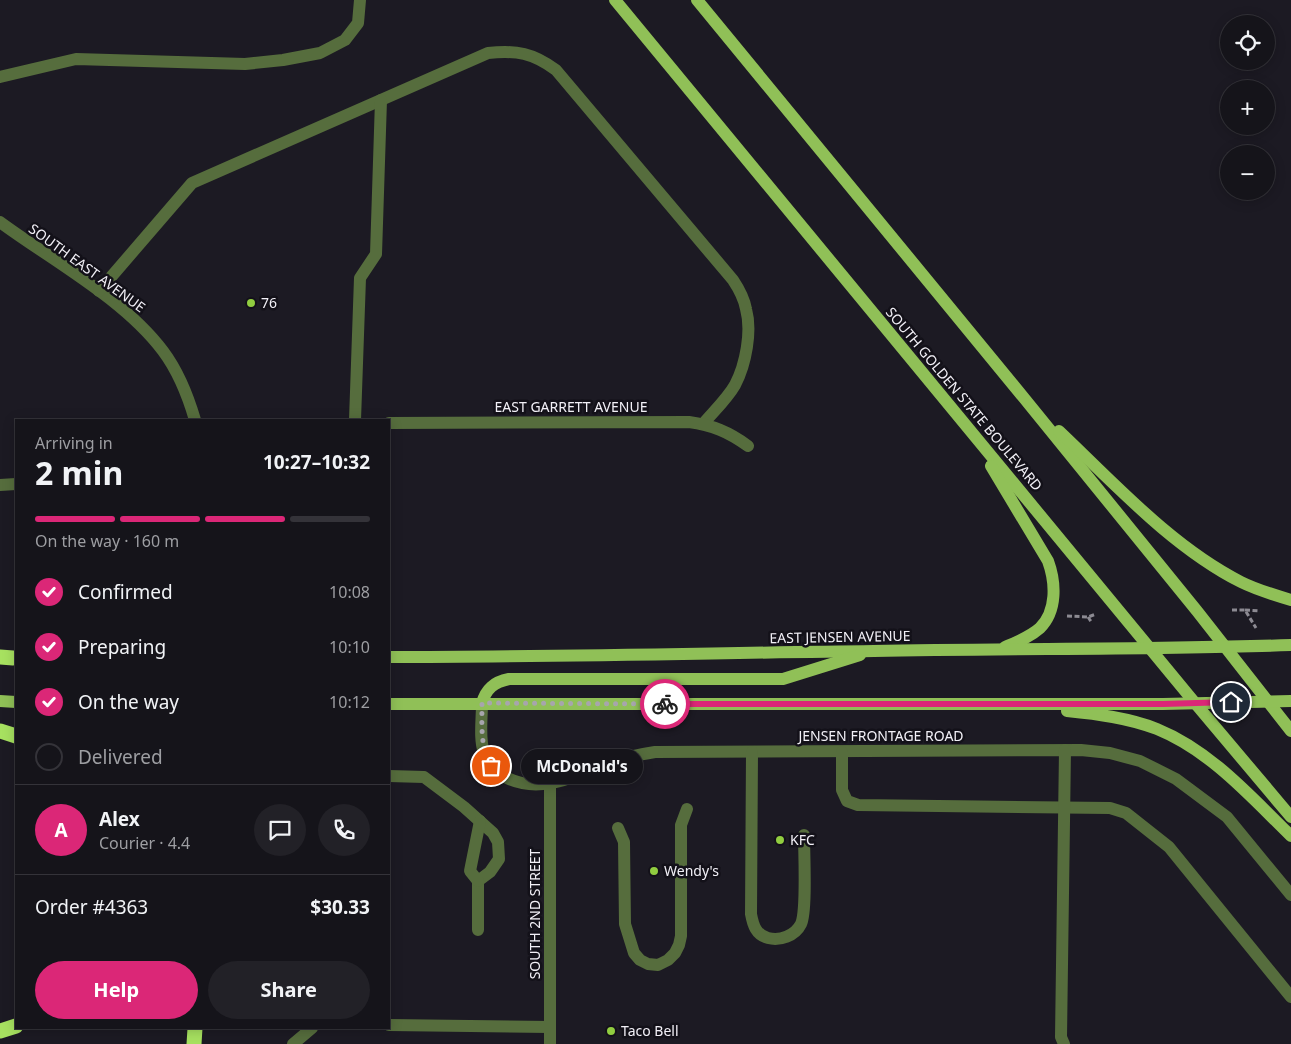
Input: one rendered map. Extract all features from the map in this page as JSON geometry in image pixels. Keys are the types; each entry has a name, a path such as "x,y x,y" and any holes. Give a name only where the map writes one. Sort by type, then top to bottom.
{"highway":[{"path":"0,731 15,736"},
{"path":"0,1031 15,1026"},
{"path":"194,1044 195,1029"}],"main road":[{"name":"SOUTH GOLDEN STATE BOULEVARD","path":"615,0 1291,817"},
{"path":"697,0 1024,398 1291,731"},
{"path":"1024,398 1157,523 1193,552 1242,583 1291,600"},
{"path":"969,429 1048,561 1053,573 1054,595 1048,618 1039,629 1001,650"},
{"name":"EAST JENSEN AVENUE","path":"390,658 1226,648 1291,645"},
{"path":"482,703 484,694 490,687 498,681 509,679 782,679 875,651"},
{"path":"0,701 15,702"},
{"path":"390,704 1000,704 1291,701"},
{"path":"1000,704 1074,711 1125,719 1157,729 1179,740 1214,763 1291,836"}],"street":[{"path":"0,77 76,59 245,64 320,53 346,40 358,23 360,0"},
{"path":"99,291 192,183 488,53 508,51 530,55 544,61 556,70 733,280 741,294 747,310 748,332 740,371 728,395 703,424"},
{"path":"355,419 360,278 376,254 381,100"},
{"name":"SOUTH EAST AVENUE","path":"0,222 99,291 147,331 164,352 178,376 190,402 195,419"},
{"name":"EAST GARRETT AVENUE","path":"390,423 666,422 703,424 733,435 748,446"},
{"path":"0,486 15,484"},
{"name":"JENSEN FRONTAGE ROAD","path":"482,703 481,737 484,754 491,766 501,776 528,786 550,785 618,760 655,752 1065,750 1110,753 1140,761 1176,779 1227,817 1291,896"},
{"path":"1064,1044 1060,1037 1065,750"},
{"path":"752,752 751,914 752,923 757,932 764,937 780,939 789,936 800,926 803,913 804,835"},
{"path":"842,752 842,790 847,801 858,805 1110,808 1126,813 1169,847 1291,997"},
{"path":"390,776 424,777 464,807 493,833 500,850 497,864 478,881"},
{"name":"SOUTH 2ND STREET","path":"550,785 550,1044"},
{"path":"618,828 624,842 625,924 634,953 640,960 648,964 658,965 668,960 675,953 681,936 681,825 687,809"},
{"path":"478,930 478,881 470,871 480,822"},
{"path":"390,1025 550,1027"},
{"path":"293,1044 311,1029"}],"path":[{"path":"1232,610 1245,610 1257,629"},
{"path":"1063,616 1088,617 1096,614"},
{"path":"1088,617 1092,623"}],"way so far":[{"path":"491,766 484,754 481,737 482,703 665,704"}],"place":[{"name":"76","path":"251,303"},
{"name":"McDonald's","path":"491,766"},
{"name":"KFC","path":"780,840"},
{"name":"Wendy's","path":"654,871"},
{"name":"Taco Bell","path":"611,1031"}],"route":[{"path":"665,704 1163,704 1231,702"}]}
